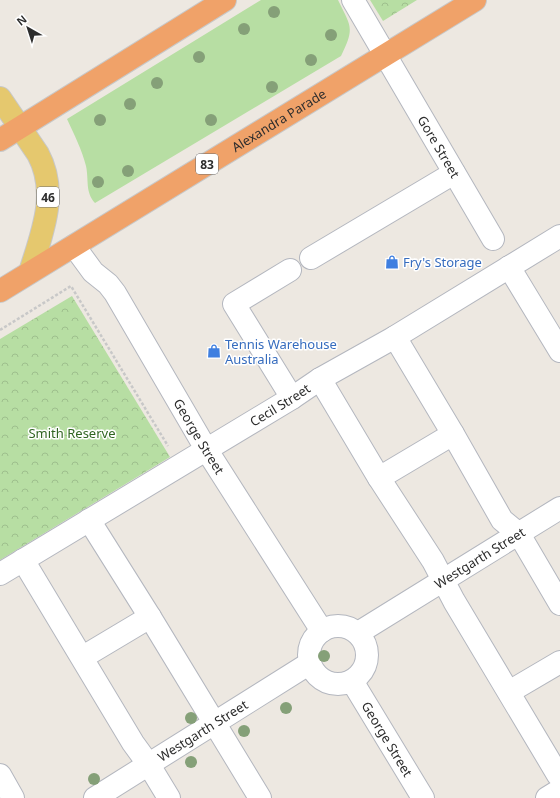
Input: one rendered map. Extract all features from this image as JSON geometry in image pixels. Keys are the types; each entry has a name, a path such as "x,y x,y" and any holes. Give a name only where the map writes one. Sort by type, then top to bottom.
{"highway":[{"path":"0,140 225,0"},
{"name":"Alexandra Parade","path":"0,291 476,0"}],"main road":[{"name":"46","path":"0,98 43,164 48,186 45,221 30,272"}],"street":[{"name":"Gore Street","path":"353,0 493,239"},
{"path":"311,258 454,173"},
{"name":"Cecil Street","path":"0,574 292,398 320,379 395,337 560,236"},
{"name":"George Street","path":"74,246 93,272 105,281 115,293 206,449 322,631"},
{"path":"509,267 560,351"},
{"path":"290,270 234,304 292,398"},
{"path":"395,337 454,434 502,520 519,534 560,604"},
{"path":"320,379 379,478 433,561 454,601 560,776"},
{"path":"379,478 454,434"},
{"name":"Westgarth Street","path":"358,634 560,508"},
{"path":"89,520 260,798"},
{"path":"23,560 133,743 149,765 169,798"},
{"path":"83,658 150,617"},
{"path":"340,626 350,628 358,634 363,641 367,658 359,675 344,684 326,682 319,678 310,663 310,649 316,636 322,631 331,627 340,626"},
{"path":"510,692 560,662"},
{"name":"Westgarth Street","path":"95,798 310,663"},
{"name":"George Street","path":"352,680 423,798"},
{"path":"0,775 13,798"},
{"path":"547,798 560,790"}],"path":[{"path":"0,330 71,286 180,465"}],"green space":[{"path":"261,0 338,0 350,27 350,33 341,56 95,203 90,195 86,166 78,142 67,119"},
{"path":"370,0 417,0 383,21"},
{"name":"Smith Reserve","path":"72,296 170,457 0,560 0,339"}],"place":[{"name":"Fry's Storage","path":"392,262"},
{"name":"Tennis Warehouse Australia","path":"214,351"}]}
